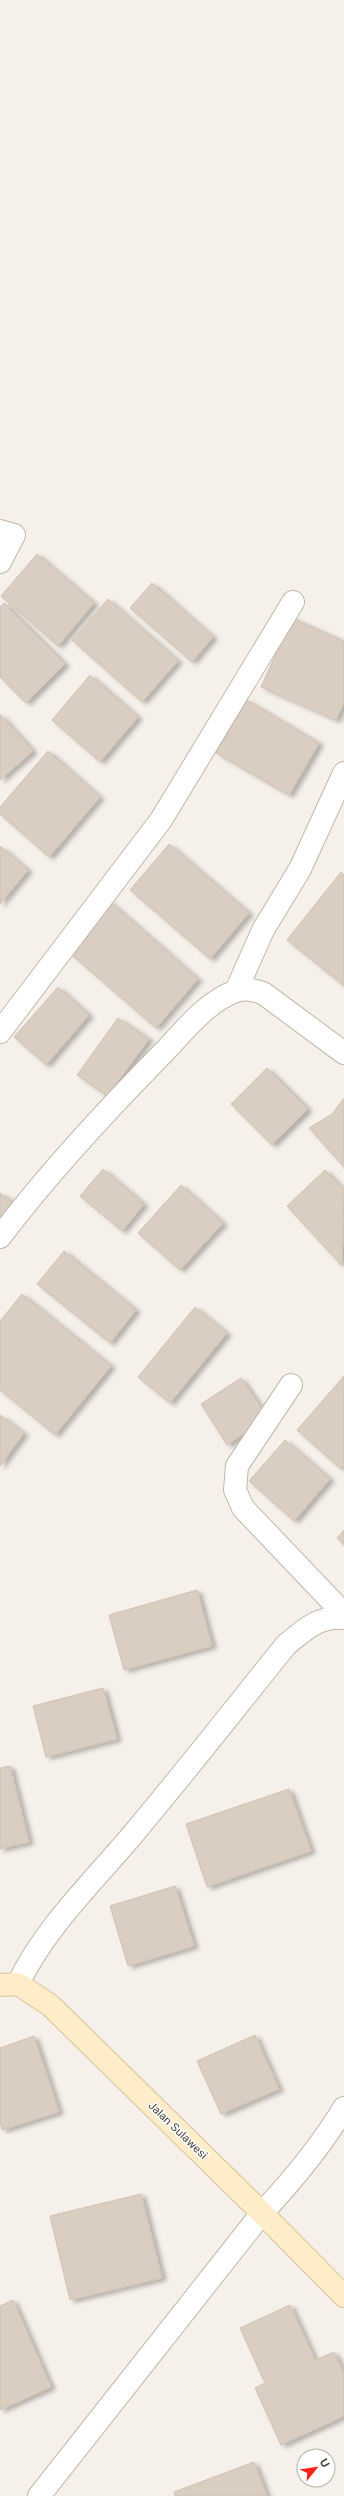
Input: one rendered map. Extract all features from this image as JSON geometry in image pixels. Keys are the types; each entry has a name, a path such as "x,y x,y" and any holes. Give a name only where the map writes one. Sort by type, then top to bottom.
{"main road":[{"name":"Jalan Sulawesi","path":"5,1984 50,2005 262,2213 344,2296"}],"street":[{"path":"0,531 14,535 0,562"},
{"path":"0,1032 161,820 293,602"},
{"path":"236,991 263,930 300,870 344,773"},
{"path":"0,1237 128,1088 201,1014 236,991 248,989 263,993 344,1053"},
{"path":"291,1385 237,1466 235,1490 243,1508 344,1614"},
{"path":"5,1984 29,1961 53,1929 146,1818 286,1645 312,1624 331,1617 344,1618"},
{"path":"39,2496 262,2213 290,2184 330,2131 344,2108"}],"building":[{"path":"37,554 94,603 58,646 1,596"},
{"path":"152,583 213,637 192,662 130,608"},
{"path":"108,599 178,661 142,702 72,640"},
{"path":"4,603 65,664 26,703 0,677 0,607"},
{"path":"292,618 344,641 344,702 336,720 261,687"},
{"path":"90,675 138,717 100,762 52,720"},
{"path":"247,700 319,743 289,795 216,753"},
{"path":"0,714 33,751 0,780"},
{"path":"48,751 100,797 49,857 0,814 0,807"},
{"path":"169,844 249,913 210,959 130,890"},
{"path":"0,846 28,870 0,904"},
{"path":"341,872 344,875 344,986 287,940"},
{"path":"109,901 198,979 156,1028 66,950"},
{"path":"58,987 89,1015 46,1065 14,1037"},
{"path":"118,1018 149,1039 107,1096 77,1075"},
{"path":"267,1068 308,1109 272,1145 231,1104"},
{"path":"344,1098 344,1167 309,1128 332,1114"},
{"path":"103,1169 144,1204 122,1231 80,1196"},
{"path":"325,1170 344,1190 342,1266 287,1206"},
{"path":"181,1185 223,1223 180,1270 138,1233"},
{"path":"0,1193 17,1205 0,1227"},
{"path":"64,1251 136,1310 110,1343 37,1284"},
{"path":"22,1294 111,1366 55,1435 0,1390 0,1321"},
{"path":"195,1307 227,1333 170,1403 138,1377"},
{"path":"344,1376 344,1466 341,1469 297,1430"},
{"path":"241,1378 268,1418 227,1445 201,1404"},
{"path":"0,1415 24,1433 0,1466"},
{"path":"285,1440 330,1479 294,1521 249,1481"},
{"path":"344,1530 344,1545 337,1538"},
{"path":"197,1590 212,1646 124,1670 109,1615"},
{"path":"103,1688 117,1739 46,1757 33,1706"},
{"path":"10,1766 29,1842 0,1849 0,1768"},
{"path":"289,1789 311,1851 207,1887 186,1824"},
{"path":"175,1886 194,1946 128,1966 110,1906"},
{"path":"255,2035 279,2089 221,2114 197,2061"},
{"path":"34,2036 59,2112 2,2130 0,2122 0,2048"},
{"path":"141,2194 162,2278 70,2300 50,2216"},
{"path":"13,2300 51,2387 0,2410 0,2306"},
{"path":"290,2305 315,2360 334,2352 344,2373 344,2416 281,2445 255,2388 265,2383 240,2328"},
{"path":"254,2462 267,2496 175,2496 174,2492"}]}
